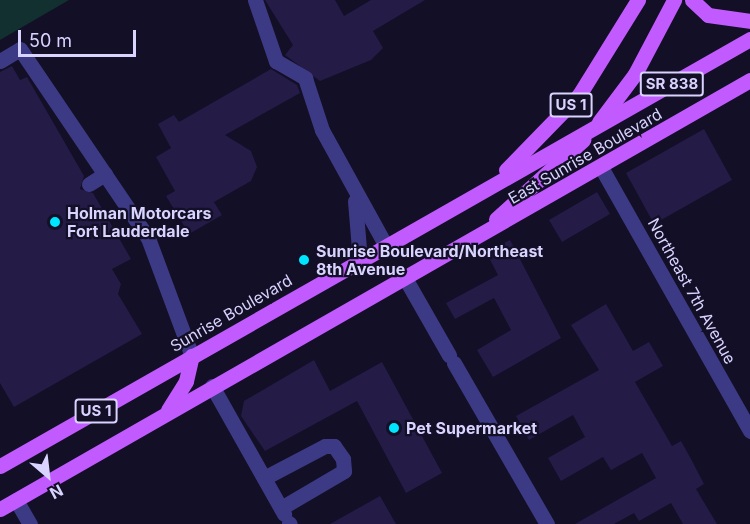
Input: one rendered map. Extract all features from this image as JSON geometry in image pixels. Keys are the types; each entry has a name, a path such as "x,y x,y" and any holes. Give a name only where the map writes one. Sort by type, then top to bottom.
{"main road":[{"name":"US 1","path":"480,191 579,96 638,0"},
{"name":"US 1","path":"594,128 635,74 674,0"},
{"path":"692,0 708,15 750,21"},
{"name":"East Sunrise Boulevard","path":"480,191 750,39"},
{"name":"East Sunrise Boulevard","path":"467,242 602,169 750,80"},
{"path":"467,242 594,128"},
{"name":"Sunrise Boulevard","path":"0,466 480,191"},
{"name":"US 1","path":"0,509 467,242"},
{"path":"166,413 186,381 192,356"}],"street":[{"path":"255,0 276,61 305,78 322,130 352,186 361,211 386,246"},
{"path":"0,61 20,49 105,174 154,251 192,356"},
{"name":"Northeast 7th Avenue","path":"602,169 750,431"},
{"path":"88,184 105,174"},
{"path":"360,261 361,211"},
{"path":"405,278 547,524"},
{"path":"212,387 286,517 344,471 343,459 333,446 325,446 264,478"},
{"path":"16,500 30,524"}],"green space":[{"path":"0,0 69,0 0,40"}],"building":[{"path":"265,0 335,0 344,16 371,0 425,0 373,31 383,48 371,60 320,81 285,55 293,45"},
{"name":"Holman Motorcars Fort Lauderdale","path":"12,66 20,80 27,77 84,176 80,189 93,193 131,259 112,269 121,284 118,294 142,334 14,407 0,383 0,72"},
{"path":"271,69 297,85 300,93 225,135 251,151 257,167 251,181 214,202 222,215 189,234 166,196 175,191 156,157 171,148 158,124 174,115 179,122"},
{"path":"704,129 732,180 654,224 626,173"},
{"path":"597,192 610,214 562,242 549,220"},
{"path":"510,240 561,338 493,377 477,350 511,330 494,298 455,319 446,303 498,275 486,252"},
{"path":"606,304 633,351 649,342 663,366 635,382 672,446 681,441 704,484 696,489 717,524 683,524 671,503 639,521 634,513 614,524 575,524 656,478 642,453 611,470 603,457 561,481 548,458 585,437 573,415 529,440 516,416 599,370 571,325"},
{"path":"314,360 330,391 382,362 442,473 406,493 357,401 265,451 241,416 244,401"},
{"path":"380,496 396,524 330,524"}],"place":[{"name":"Holman Motorcars Fort Lauderdale","path":"55,222"},
{"name":"Sunrise Boulevard/Northeast 8th Avenue","path":"304,260"},
{"name":"Pet Supermarket","path":"394,428"}]}
